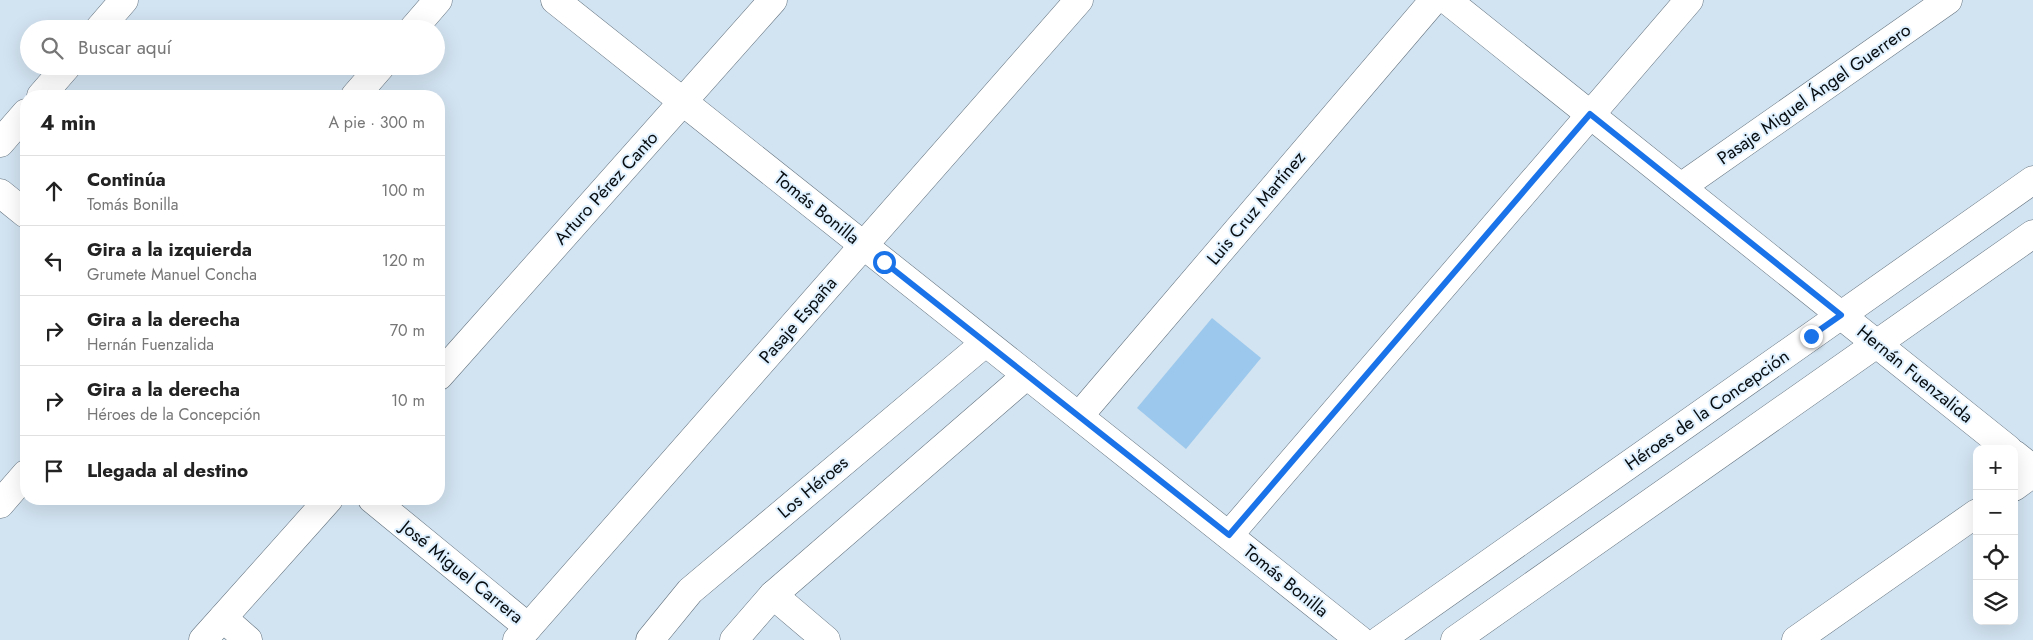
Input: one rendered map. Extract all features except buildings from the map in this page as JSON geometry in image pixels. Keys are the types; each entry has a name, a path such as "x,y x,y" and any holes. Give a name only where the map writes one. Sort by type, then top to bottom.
{"street":[{"path":"107,20 124,0"},
{"path":"421,20 438,0"},
{"name":"Tomás Bonilla","path":"555,0 1360,640"},
{"name":"Arturo Pérez Canto","path":"445,369 774,0"},
{"name":"Pasaje España","path":"523,634 1079,0"},
{"name":"Luis Cruz Martínez","path":"1079,416 1434,0"},
{"name":"Hernán Fuenzalida","path":"1447,0 2003,445"},
{"path":"1229,535 1689,0"},
{"name":"Pasaje Miguel Ángel Guerrero","path":"1681,187 1948,0"},
{"path":"46,90 59,75"},
{"path":"360,90 373,75"},
{"path":"0,143 20,120"},
{"name":"Héroes de la Concepción","path":"1380,640 2033,180"},
{"path":"0,193 20,209"},
{"path":"1456,640 2033,234"},
{"name":"Los Héroes","path":"650,640 690,591 985,343"},
{"path":"734,640 773,595 1027,374"},
{"path":"2018,457 2033,469"},
{"path":"2018,484 2033,474"},
{"path":"0,504 20,481"},
{"path":"203,640 324,505"},
{"name":"José Miguel Carrera","path":"379,505 523,634"},
{"path":"1796,640 1973,516"},
{"path":"773,595 826,640"},
{"path":"223,618 248,640"}],"shaded area":[{"path":"1212,318 1261,358 1186,449 1137,408"}],"route":[{"path":"884,262 1229,535 1590,114 1841,315 1811,336"}]}
